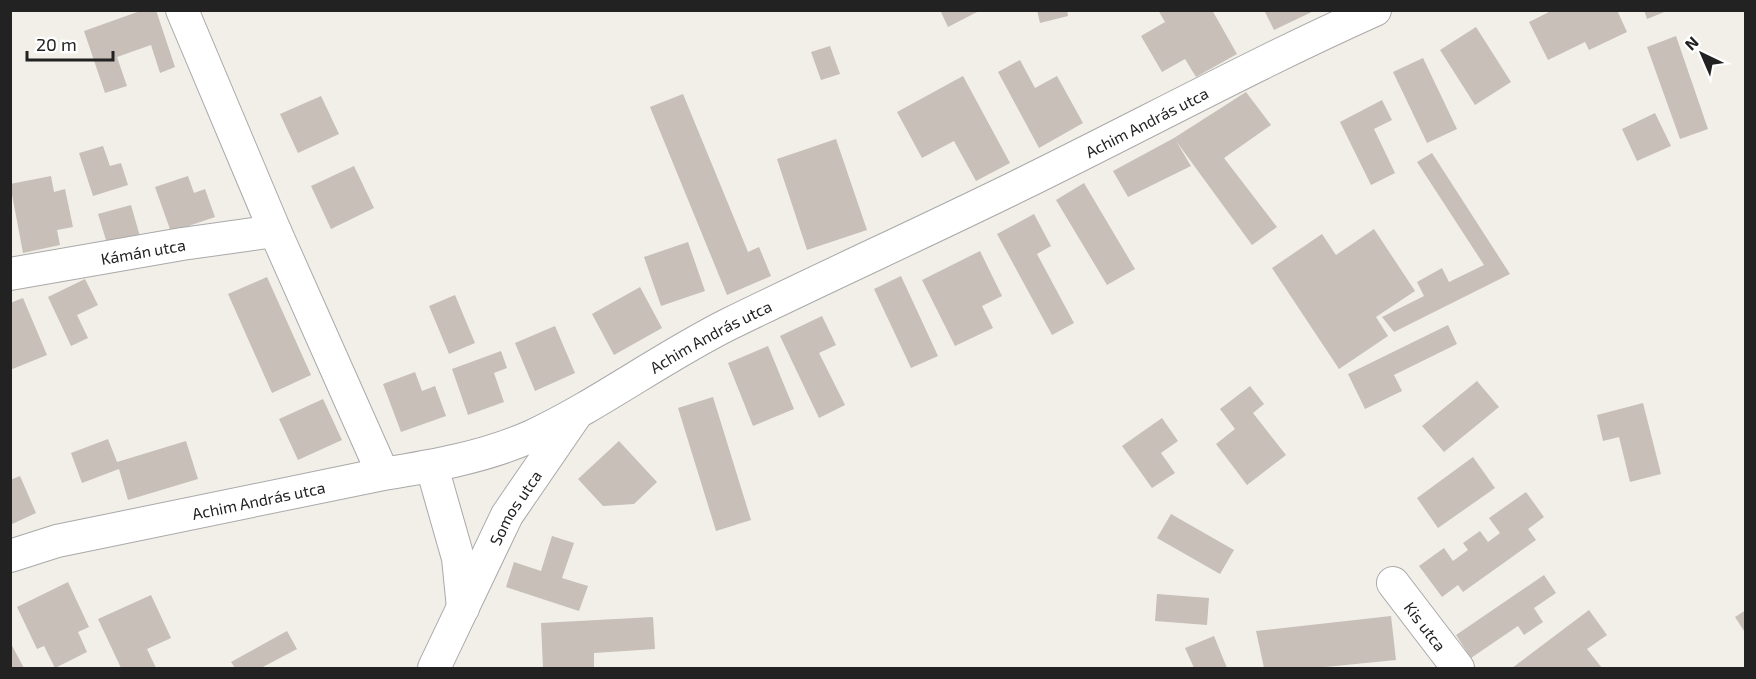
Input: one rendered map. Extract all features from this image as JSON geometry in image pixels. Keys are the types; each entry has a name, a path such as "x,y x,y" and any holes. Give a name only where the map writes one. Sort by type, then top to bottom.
{"street":[{"path":"182,10 275,231 382,474"},
{"name":"Achim András utca","path":"10,556 57,542 382,474 432,467 489,452 530,436 577,413 726,326 1018,186 1321,34 1375,10"},
{"name":"Kámán utca","path":"10,274 275,231"},
{"name":"Somos utca","path":"434,669 507,515 577,413"},
{"path":"432,467 458,558 463,608"},
{"name":"Kis utca","path":"1393,583 1458,669"}],"building":[{"path":"143,10 156,10 175,67 160,73 151,45 117,57 127,86 105,93 84,31"},
{"path":"940,10 981,10 948,27"},
{"path":"1037,10 1067,10 1068,16 1040,23"},
{"path":"1158,10 1212,10 1237,54 1196,77 1185,59 1162,72 1141,36 1165,22"},
{"path":"1264,10 1316,10 1274,30"},
{"path":"1553,10 1617,10 1627,32 1589,50 1585,42 1548,60 1529,22"},
{"path":"1644,10 1667,10 1667,11 1647,19"},
{"path":"1476,27 1511,82 1475,105 1440,50"},
{"path":"1676,36 1708,129 1680,139 1647,47"},
{"path":"830,46 840,74 821,80 811,52"},
{"path":"1423,58 1457,129 1427,143 1393,72"},
{"path":"1020,60 1035,88 1057,76 1083,123 1039,148 998,72"},
{"path":"963,76 1010,163 976,181 954,141 922,158 897,112"},
{"path":"1246,92 1271,125 1224,158 1277,227 1252,245 1176,141 1191,166 1128,197 1113,171 1174,138"},
{"path":"683,94 748,252 759,247 771,276 727,295 650,107"},
{"path":"321,96 339,134 298,153 280,114"},
{"path":"1382,100 1392,120 1374,129 1395,173 1371,185 1340,122"},
{"path":"1655,113 1671,146 1637,161 1622,129"},
{"path":"836,139 867,230 807,250 777,159"},
{"path":"103,146 110,166 121,163 128,185 93,196 79,153"},
{"path":"1432,153 1510,274 1394,332 1382,317 1424,296 1417,282 1442,268 1449,282 1484,265 1417,162"},
{"path":"354,166 374,208 331,229 311,186"},
{"path":"51,176 54,192 65,189 73,227 57,230 60,245 23,253 10,184"},
{"path":"188,176 194,193 205,189 215,217 171,232 155,187"},
{"path":"1084,183 1135,269 1107,285 1056,200"},
{"path":"131,205 141,240 109,250 98,214"},
{"path":"1034,214 1051,246 1037,254 1074,323 1052,335 997,234"},
{"path":"1374,229 1415,291 1376,317 1388,336 1339,369 1272,268 1322,234 1336,255"},
{"path":"688,242 705,291 661,306 644,257"},
{"path":"980,251 1002,296 982,306 993,328 955,346 922,280"},
{"path":"901,276 938,356 911,368 874,289"},
{"path":"267,277 311,375 272,393 228,294"},
{"path":"85,279 98,305 77,315 88,338 71,346 48,297"},
{"path":"640,287 662,328 614,355 592,314"},
{"path":"455,295 475,343 449,354 429,306"},
{"path":"23,298 47,355 10,370 10,303"},
{"path":"822,316 836,345 819,353 845,405 819,418 780,336"},
{"path":"1448,325 1457,344 1394,375 1402,391 1365,409 1348,374"},
{"path":"555,326 575,373 535,391 515,343"},
{"path":"768,346 794,409 753,426 728,363"},
{"path":"501,351 507,368 494,373 504,402 468,415 452,369"},
{"path":"415,372 422,391 435,386 446,416 401,432 383,384"},
{"path":"1477,381 1499,407 1444,452 1422,426"},
{"path":"1250,386 1264,404 1253,413 1286,455 1247,485 1216,444 1235,429 1220,409"},
{"path":"713,397 751,520 716,531 678,408"},
{"path":"323,399 342,440 298,460 279,419"},
{"path":"1643,403 1661,474 1630,482 1619,437 1603,441 1597,415"},
{"path":"1162,418 1178,441 1161,453 1175,473 1152,488 1122,446"},
{"path":"108,439 117,462 186,441 198,479 128,500 119,469 82,483 71,453"},
{"path":"619,441 657,482 634,504 603,506 578,479"},
{"path":"1473,457 1495,488 1438,528 1417,498"},
{"path":"20,476 36,513 10,525 10,480"},
{"path":"1526,492 1544,517 1528,529 1536,540 1463,592 1458,585 1442,597 1419,566 1444,548 1453,561 1468,550 1463,543 1480,531 1488,542 1500,533 1489,518"},
{"path":"1171,514 1234,550 1220,574 1157,538"},
{"path":"552,536 574,543 562,578 588,586 579,611 506,587 514,562 541,571"},
{"path":"1544,575 1556,593 1534,608 1543,622 1524,635 1518,626 1471,658 1456,635"},
{"path":"68,582 89,627 78,632 87,652 55,668 44,646 37,649 17,607"},
{"path":"1157,594 1209,598 1207,625 1155,621"},
{"path":"151,595 171,638 147,649 156,668 121,668 98,619"},
{"path":"1589,610 1607,635 1587,649 1602,668 1512,668"},
{"path":"1746,610 1746,634 1735,617"},
{"path":"1391,616 1396,660 1315,668 1264,668 1256,631"},
{"path":"653,617 655,649 594,653 594,668 543,668 541,623"},
{"path":"287,631 297,649 261,668 235,668 231,662"},
{"path":"1214,636 1227,668 1194,668 1185,648"},
{"path":"10,642 24,668 10,668"}]}
